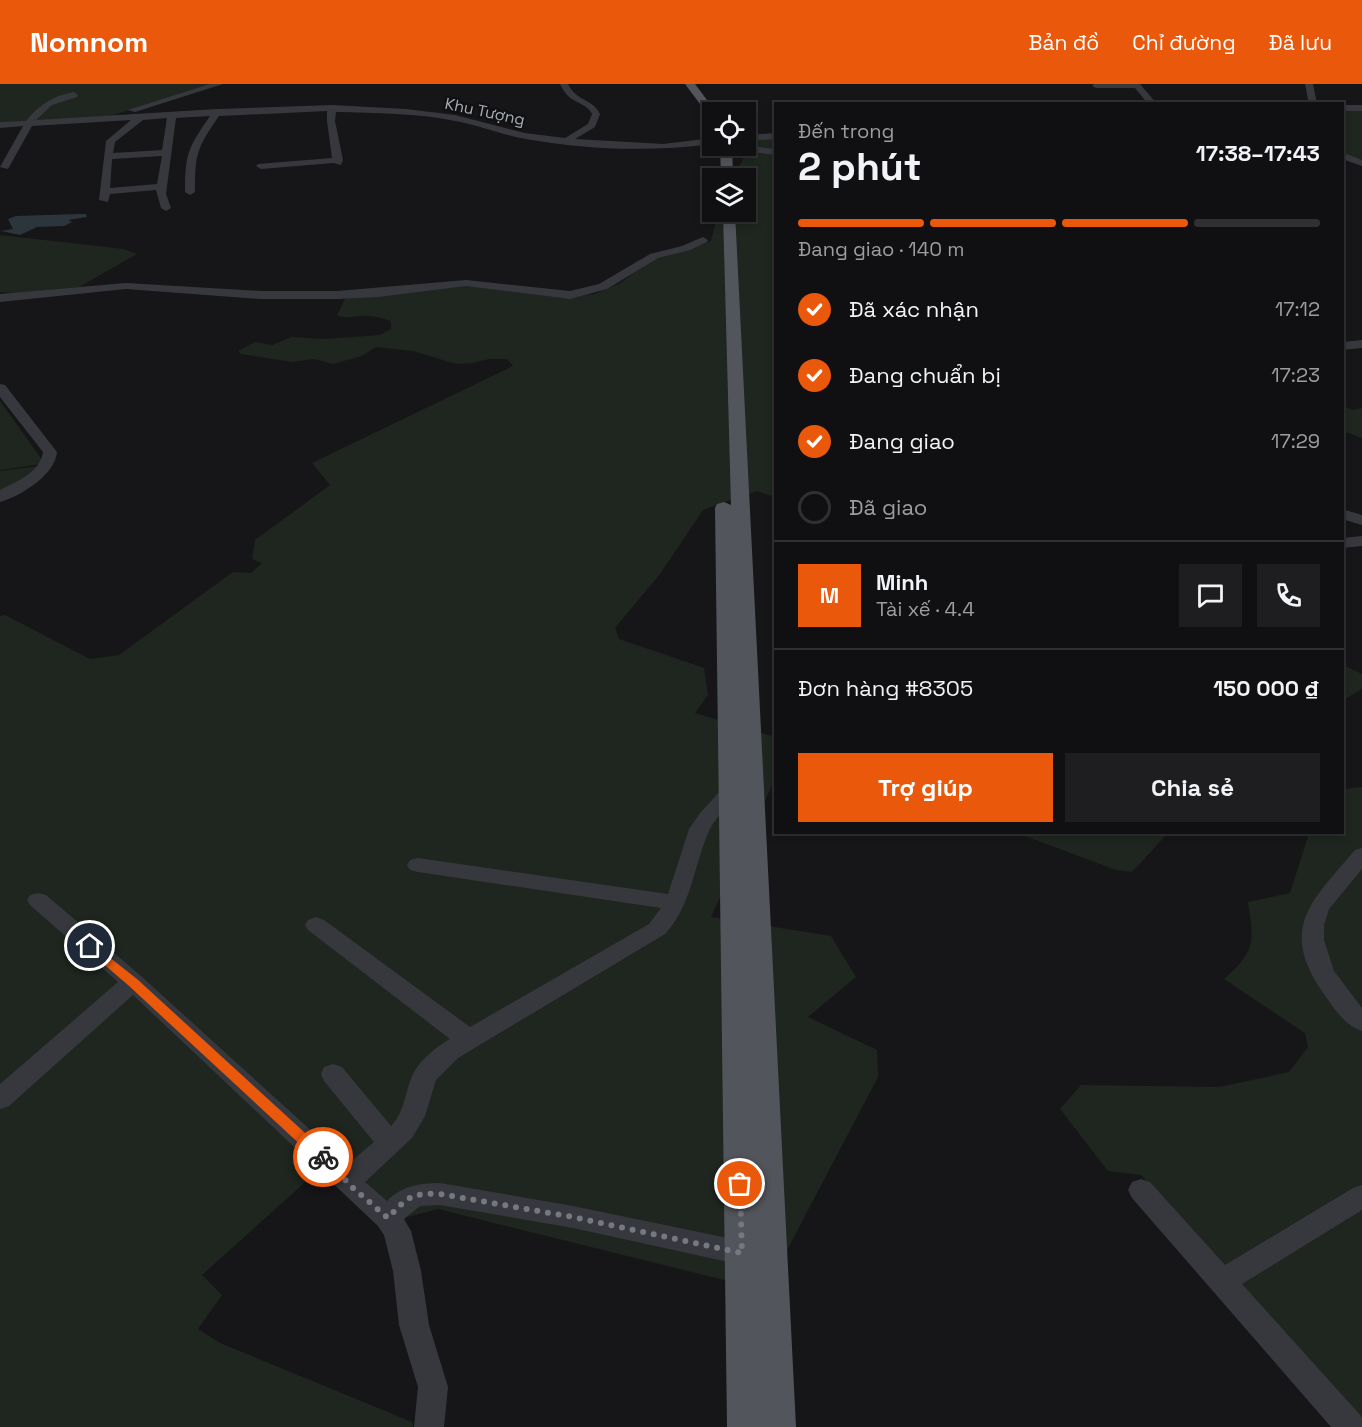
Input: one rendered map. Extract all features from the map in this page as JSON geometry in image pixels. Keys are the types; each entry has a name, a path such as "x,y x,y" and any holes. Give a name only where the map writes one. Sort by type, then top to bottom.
{"main road":[{"path":"690,84 704,102"},
{"path":"699,84 713,102"},
{"path":"717,222 746,1427"},
{"path":"729,222 777,1427"}],"street":[{"path":"105,119 219,84"},
{"path":"564,84 569,95 593,108 596,114 592,125 566,141"},
{"path":"1309,84 1313,102"},
{"path":"1096,86 1137,86 1151,102"},
{"path":"5,167 28,123 57,98 74,95"},
{"path":"261,166 338,162 331,121 332,108"},
{"name":"Khu Tượng","path":"0,125 217,112 332,108 455,118 525,136 566,141 631,147 663,147 702,142"},
{"path":"1344,108 1362,108"},
{"path":"190,192 190,165 195,144 217,112"},
{"path":"166,208 162,201 162,187 172,115"},
{"path":"141,117 111,141 105,195 162,187"},
{"path":"756,137 774,136"},
{"path":"756,150 774,152"},
{"path":"108,156 167,153"},
{"path":"1344,155 1362,163"},
{"path":"2,297 148,286 261,295 337,295 378,293 466,283 570,296 603,287 654,256 686,248 703,240"},
{"path":"1344,346 1362,344"},
{"path":"0,388 50,452 47,465 36,475 0,497"},
{"path":"1344,515 1362,520"},
{"path":"1344,543 1362,542"},
{"path":"351,1183 361,1167 403,1131 412,1116 425,1076 449,1051 667,921 697,833 709,815 731,791"},
{"path":"1362,855 1318,909 1311,942 1322,969 1344,1006 1362,1022"},
{"path":"418,865 674,902"},
{"path":"38,900 133,982 388,1218 397,1231 402,1248 414,1325 433,1387 434,1405 429,1427"},
{"path":"316,925 468,1039"},
{"path":"0,1098 133,982"},
{"path":"333,1074 390,1143"},
{"path":"1141,1190 1351,1427"},
{"path":"388,1218 406,1199 418,1193 440,1194 573,1217 742,1253"},
{"path":"1222,1282 1362,1196"}],"shaded area":[{"path":"0,84 217,84 103,118 0,124"},
{"path":"1344,109 1362,109 1362,160 1344,153"},
{"path":"774,137 774,497 757,491 703,510 660,574 615,628 619,639 704,668 708,695 695,713 774,737 774,781 711,917 831,936 856,977 808,1017 877,1050 878,1077 785,1254 728,1281 438,1209 381,1224 321,1168 202,1275 222,1295 198,1329 220,1343 412,1422 413,1427 0,1427 0,616 5,615 90,659 119,655 233,572 251,573 262,563 252,559 255,540 330,485 312,463 513,366 507,359 456,364 413,351 376,347 362,356 333,364 314,359 292,362 241,354 238,351 255,342 272,345 292,337 324,339 380,335 391,329 391,321 382,318 337,315 346,297 456,284 561,298 595,294 620,283 653,259 711,241 716,222 756,222 756,168 738,168 745,156 756,156 756,139"},
{"path":"86,214 87,217 68,220 72,222 64,226 37,227 20,235 1,231 13,229 8,219 16,216"},
{"path":"0,235 124,249 137,254 79,287 18,293 0,292"},
{"path":"0,401 43,461 41,464 0,470"},
{"path":"1344,407 1353,410 1362,408 1362,438 1344,431"},
{"path":"47,465 0,500 0,471"},
{"path":"1344,665 1362,674 1362,689 1344,699"},
{"path":"1362,787 1362,1425 1141,1175 1108,1171 1060,1109 1081,1085 1219,1087 1289,1072 1308,1047 1305,1033 1224,979 1242,961 1250,945 1251,927 1248,902 1290,893 1309,834 1344,834 1344,789"},
{"path":"1020,834 1167,834 1132,872 1116,870"}],"way so far":[{"path":"323,1157 351,1183 353,1188 388,1218 406,1199 418,1193 440,1194 573,1217 742,1253 740,1184"}],"route":[{"path":"90,946 133,982 323,1157"}]}
